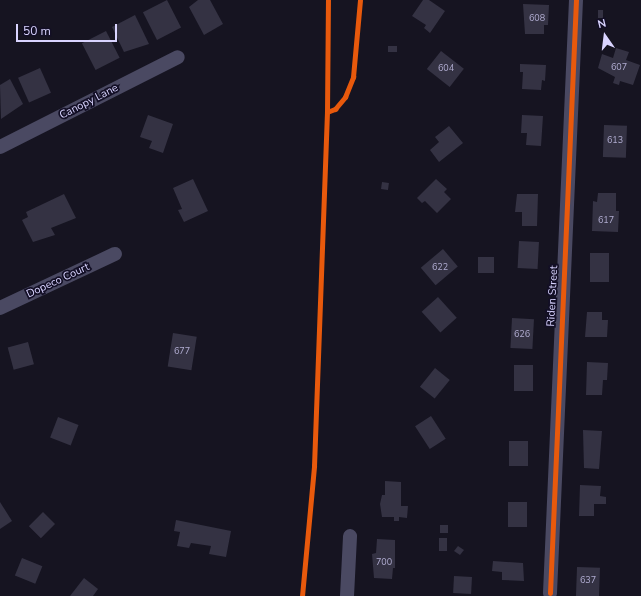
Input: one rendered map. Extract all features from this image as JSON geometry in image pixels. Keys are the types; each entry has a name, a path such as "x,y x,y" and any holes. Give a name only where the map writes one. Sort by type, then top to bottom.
{"street":[{"name":"Riden Street","path":"550,593 576,0"},
{"name":"Canopy Lane","path":"0,147 178,57"},
{"name":"Dopeco Court","path":"0,308 115,254"},
{"path":"347,596 350,536"}],"building":[{"path":"167,0 181,28 157,40 143,12"},
{"path":"198,0 210,0 223,24 204,35 189,7"},
{"path":"423,0 429,0 445,11 430,33 424,28 426,25 412,16"},
{"path":"523,4 549,5 548,25 544,25 544,34 525,34"},
{"path":"598,10 603,10 603,18 598,18"},
{"path":"135,15 149,44 124,52 112,27"},
{"path":"106,31 120,58 96,70 82,43"},
{"path":"388,46 397,46 397,52 388,52"},
{"path":"616,48 629,52 626,60 640,65 633,85 620,81 619,85 613,83 615,77 598,68 602,54 613,58"},
{"path":"441,51 464,69 450,87 427,69"},
{"path":"520,64 546,65 545,81 542,80 541,90 522,89 523,72 520,72"},
{"path":"40,68 51,93 29,102 18,78"},
{"path":"10,79 23,104 1,119 0,85"},
{"path":"148,115 173,124 163,153 149,148 152,141 140,137"},
{"path":"522,115 543,116 541,146 526,145 527,133 521,133"},
{"path":"604,125 627,126 626,158 603,157"},
{"path":"449,126 463,143 439,162 430,150 439,142 435,137"},
{"path":"193,179 208,211 184,222 178,210 182,209 173,188"},
{"path":"436,179 447,189 444,192 451,199 437,213 425,201 422,203 417,198"},
{"path":"382,182 389,183 388,190 381,189"},
{"path":"598,193 616,193 616,211 619,211 618,232 592,231 593,201 597,202"},
{"path":"64,194 76,218 51,228 55,235 33,242 22,220 28,217 26,212"},
{"path":"517,194 538,194 537,226 522,226 522,212 515,212"},
{"path":"519,241 539,242 538,269 518,268"},
{"path":"443,249 458,267 436,285 421,268"},
{"path":"590,253 609,253 609,282 590,282"},
{"path":"478,257 494,257 494,273 478,273"},
{"path":"438,297 457,318 440,333 422,312"},
{"path":"587,312 602,312 602,320 608,320 607,337 585,337"},
{"path":"512,318 534,319 532,349 510,348"},
{"path":"173,333 197,337 191,370 168,367"},
{"path":"28,342 34,364 14,370 8,347"},
{"path":"587,362 608,363 607,380 603,380 602,395 586,395"},
{"path":"514,365 533,365 533,391 514,391"},
{"path":"435,368 450,380 435,399 420,387"},
{"path":"431,416 446,439 430,449 415,426"},
{"path":"58,417 79,425 71,445 50,438"},
{"path":"583,430 602,431 599,469 584,468"},
{"path":"509,441 528,441 528,466 509,466"},
{"path":"385,481 401,482 401,506 408,506 407,518 399,517 399,521 394,521 394,517 382,517 380,504 382,495 385,495"},
{"path":"580,485 601,486 600,496 606,497 606,504 594,504 594,516 579,516"},
{"path":"0,502 12,521 0,529"},
{"path":"508,502 527,502 527,527 508,527"},
{"path":"43,512 55,524 41,538 29,526"},
{"path":"176,520 231,531 226,557 209,554 211,546 191,543 189,548 177,546 180,532 174,531"},
{"path":"440,525 448,525 448,533 440,533"},
{"path":"439,538 447,538 447,551 439,551"},
{"path":"377,539 395,540 395,568 393,568 392,579 374,578 372,554 376,553"},
{"path":"458,546 464,550 460,555 454,551"},
{"path":"22,558 42,566 35,584 15,576"},
{"path":"493,561 523,563 524,581 502,580 502,572 492,571"},
{"path":"577,567 600,568 599,596 576,596"},
{"path":"454,576 472,577 471,594 453,593"},
{"path":"84,578 98,589 93,596 70,596"}],"cycle path":[{"path":"302,596 314,466 327,112 328,0"},
{"path":"327,112 335,109 345,97 353,77 360,0"},
{"path":"550,593 576,0"}]}
